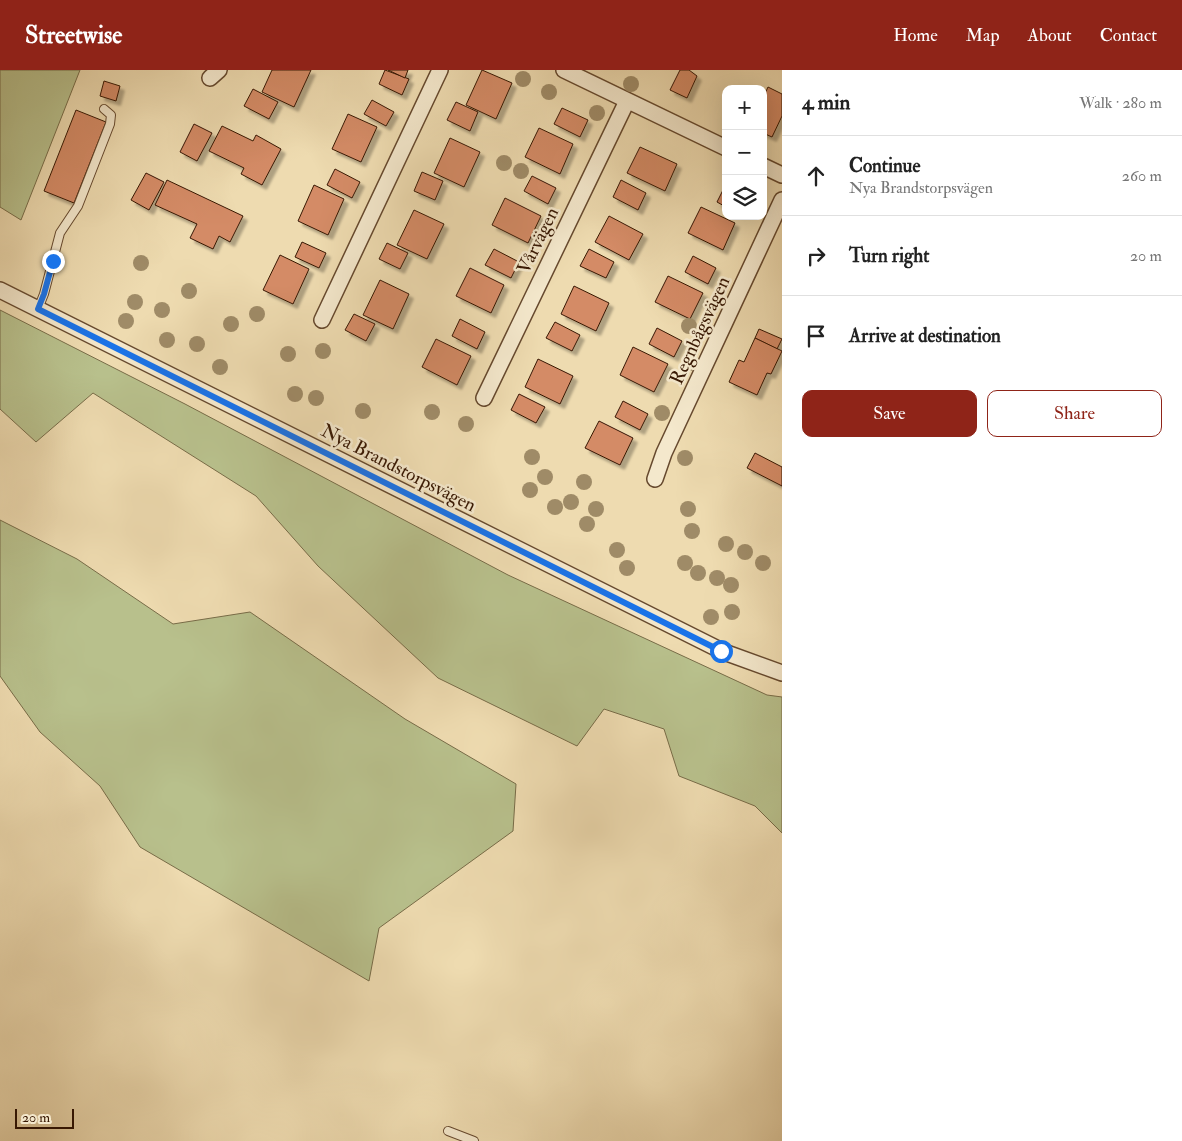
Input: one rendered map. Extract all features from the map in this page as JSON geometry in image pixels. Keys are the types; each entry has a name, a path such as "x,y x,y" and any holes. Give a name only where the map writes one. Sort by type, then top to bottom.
{"street":[{"path":"322,320 440,70"},
{"path":"564,70 722,146"},
{"name":"Vårvägen","path":"484,398 627,101"},
{"path":"767,168 782,175"},
{"name":"Regnbågsvägen","path":"655,479 664,453 782,200"},
{"name":"Nya Brandstorpsvägen","path":"0,290 724,652 782,673"}],"lane":[{"path":"38,309 44,294 60,233 78,206 110,124 111,115 104,110"},
{"path":"448,1131 474,1141"}],"green space":[{"path":"0,70 80,70 21,220 0,207"},
{"path":"0,310 185,404 508,575 767,695 782,697 782,833 755,806 679,776 664,729 604,709 577,746 438,678 318,566 256,496 93,393 36,442 0,409"},
{"path":"0,520 77,559 173,624 250,612 405,719 516,784 513,831 379,928 369,981 140,847 100,786 40,732 0,676"}],"building":[{"path":"272,70 311,70 294,107 262,92"},
{"path":"385,70 409,79 402,95 379,84"},
{"path":"388,70 408,70 405,78"},
{"path":"482,70 512,83 496,119 466,105"},
{"path":"680,70 689,70 697,76 687,98 670,90"},
{"path":"104,81 120,86 116,101 100,96"},
{"path":"768,87 782,94 782,116 772,137 767,135"},
{"path":"253,89 278,102 269,119 244,106"},
{"path":"372,100 394,112 386,126 364,114"},
{"path":"456,102 478,112 470,131 447,120"},
{"path":"562,108 588,120 580,137 554,124"},
{"path":"76,110 106,122 74,203 44,191"},
{"path":"348,114 377,127 361,162 332,149"},
{"path":"194,124 212,133 197,161 180,152"},
{"path":"222,126 253,141 256,135 281,149 262,185 241,174 244,168 209,151"},
{"path":"539,128 573,144 560,174 525,157"},
{"path":"450,138 480,152 464,187 434,173"},
{"path":"640,147 677,164 665,191 627,173"},
{"path":"335,169 360,182 352,198 327,185"},
{"path":"422,172 443,181 435,200 414,191"},
{"path":"146,173 164,182 149,210 131,200"},
{"path":"532,176 556,188 548,204 524,191"},
{"path":"167,180 243,216 230,242 219,236 213,249 190,238 197,224 155,205"},
{"path":"621,180 646,193 638,210 613,197"},
{"path":"314,185 344,199 328,235 298,221"},
{"path":"722,192 722,205 717,202"},
{"path":"505,198 541,216 528,243 492,225"},
{"path":"701,207 722,217 722,220 735,223 723,250 688,233"},
{"path":"414,210 444,224 427,259 397,245"},
{"path":"609,216 643,234 629,260 595,242"},
{"path":"302,242 326,253 319,268 295,257"},
{"path":"387,243 408,253 400,269 379,259"},
{"path":"494,249 519,262 511,278 485,265"},
{"path":"589,249 614,262 606,278 580,266"},
{"path":"280,255 309,269 293,304 263,290"},
{"path":"693,256 716,268 708,284 685,272"},
{"path":"470,268 504,285 491,313 456,296"},
{"path":"668,276 703,293 690,319 655,302"},
{"path":"380,280 409,294 393,329 363,315"},
{"path":"574,286 609,303 596,331 561,314"},
{"path":"354,314 375,324 366,341 345,330"},
{"path":"460,319 485,332 477,349 452,336"},
{"path":"555,322 580,335 572,351 546,338"},
{"path":"657,328 682,341 674,357 649,344"},
{"path":"759,329 782,339 777,349 755,338"},
{"path":"755,338 782,351 771,374 767,373 757,395 729,382 739,360 744,362"},
{"path":"436,339 471,356 457,385 422,367"},
{"path":"633,347 668,364 654,392 620,375"},
{"path":"538,359 573,376 560,404 525,387"},
{"path":"519,394 545,407 536,423 511,410"},
{"path":"623,401 648,414 640,430 615,417"},
{"path":"599,421 633,438 620,465 585,448"},
{"path":"755,453 782,467 782,486 747,468"}],"route":[{"path":"53,261 38,309 721,651"}]}
